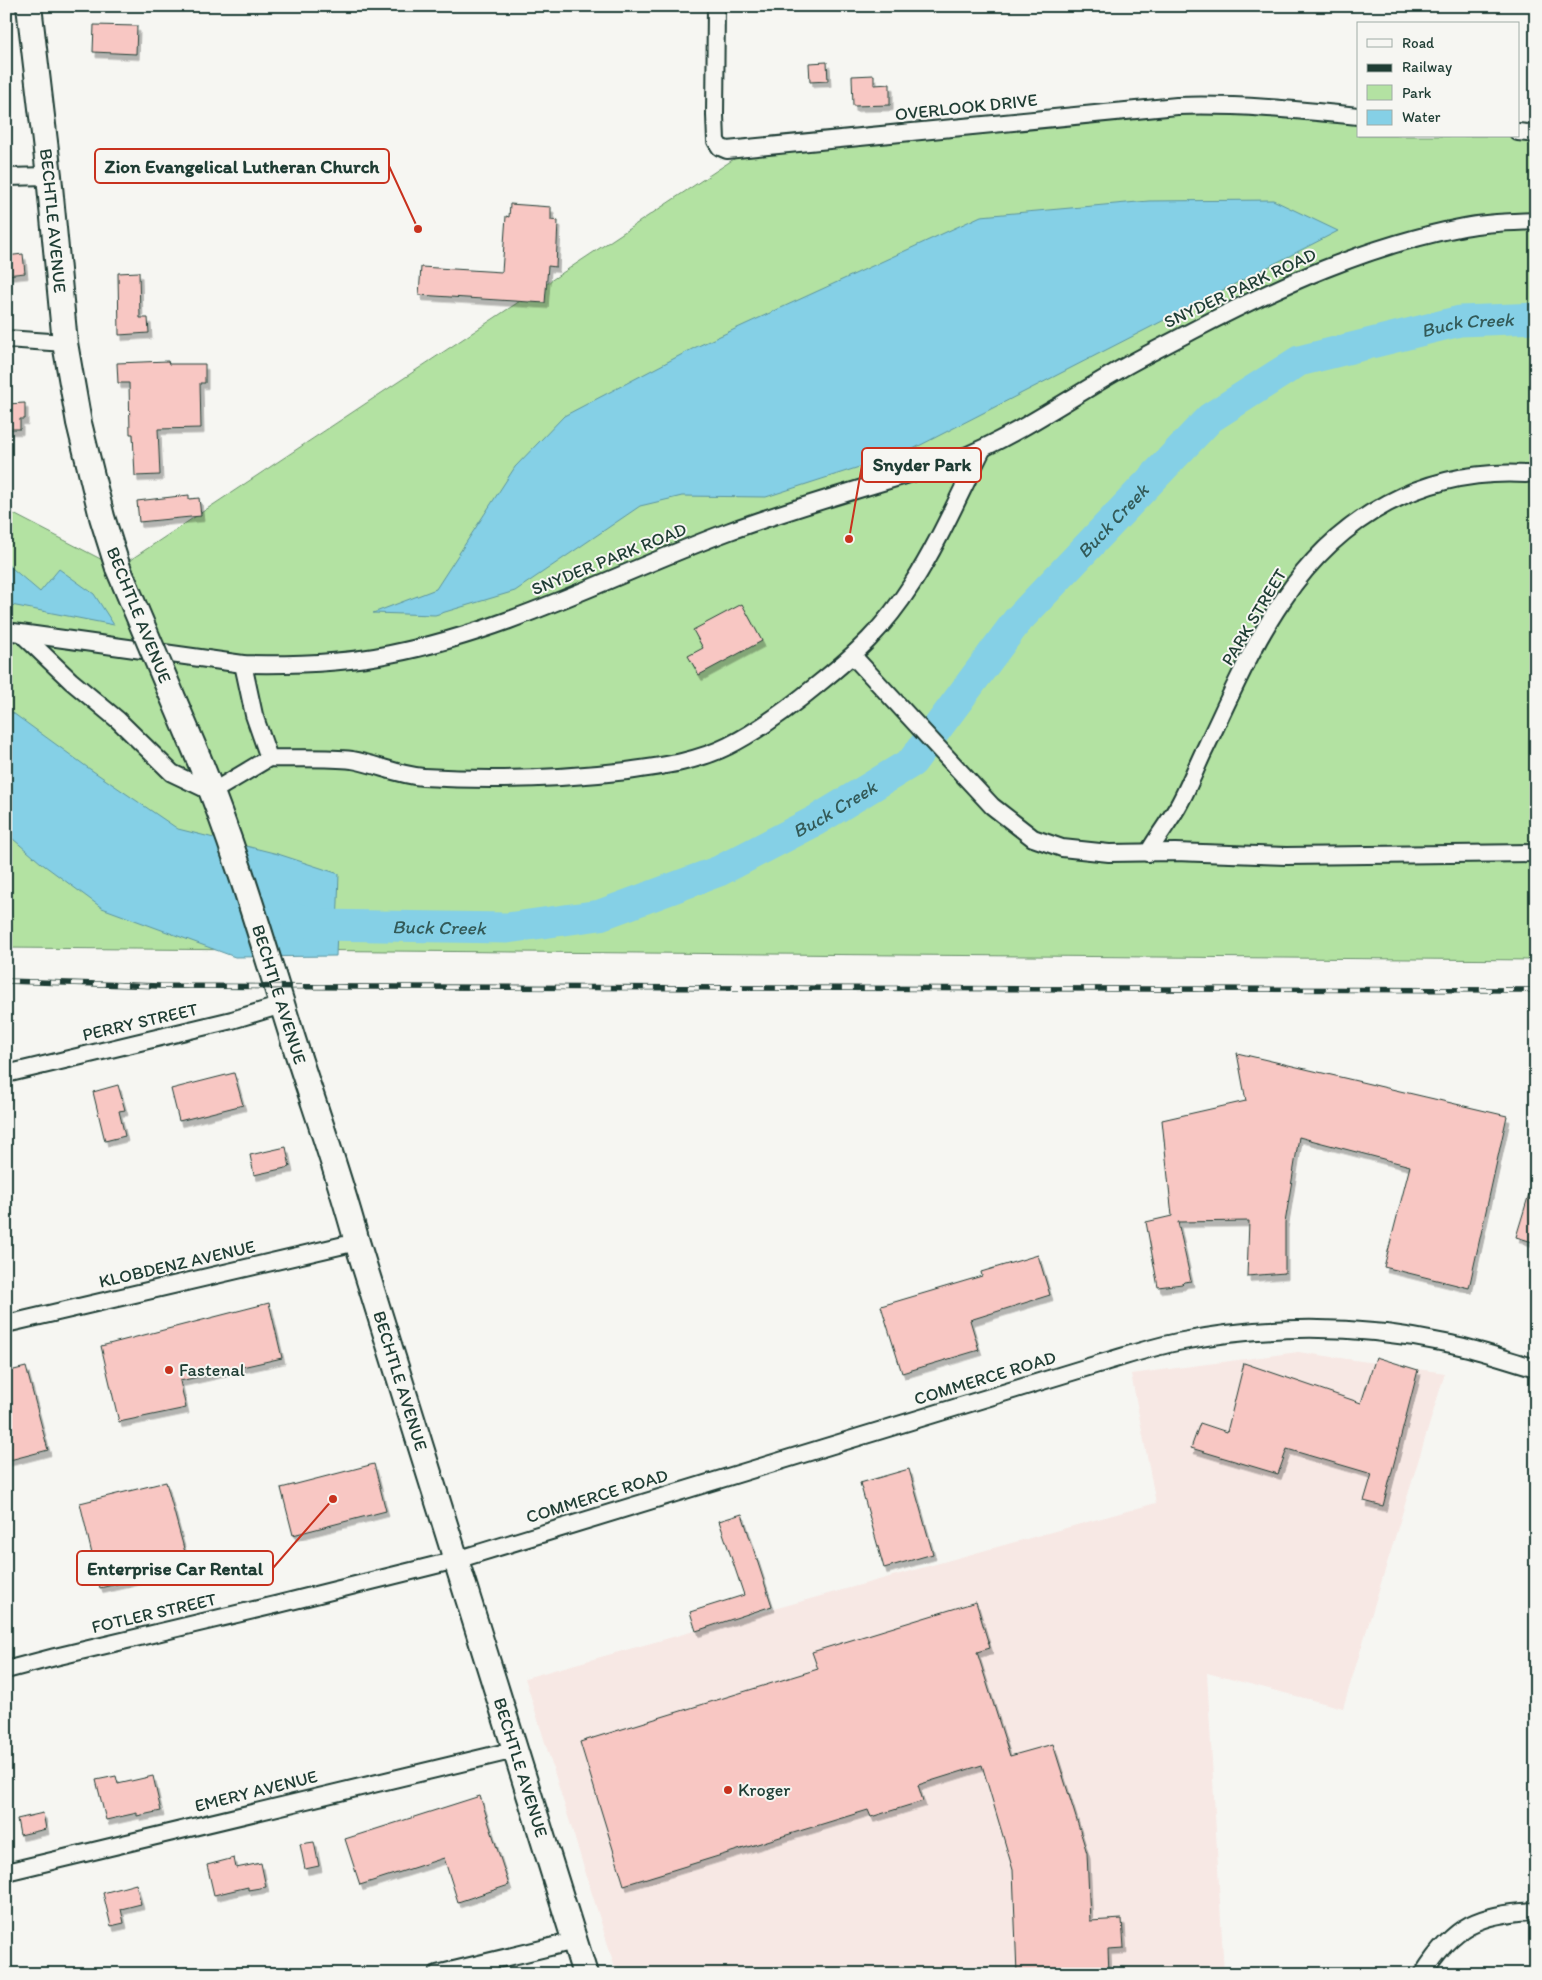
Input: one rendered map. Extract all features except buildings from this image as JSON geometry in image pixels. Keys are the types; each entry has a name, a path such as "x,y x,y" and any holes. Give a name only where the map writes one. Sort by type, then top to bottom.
{"main road":[{"name":"BECHTLE AVENUE","path":"29,6 49,176 65,343 78,423 102,517 118,568 224,822 343,1192 356,1242 585,1974"}],"street":[{"name":"OVERLOOK DRIVE","path":"716,6 716,142 720,147 727,150 1177,106 1217,105 1357,116"},
{"path":"1520,132 1536,134"},
{"path":"6,177 49,176"},
{"name":"SNYDER PARK ROAD","path":"14,633 243,664 351,660 425,646 490,626 566,599 728,532 794,509 956,460 982,450 1121,369 1228,313 1295,282 1357,257 1414,238 1466,226 1536,221"},
{"path":"6,339 65,343"},
{"path":"14,633 118,720 172,773 212,792 269,758 352,760 396,773 421,777 524,780 583,776 659,767 696,759 727,747 794,704 853,656 884,624 911,586 934,548 982,450"},
{"name":"PARK STREET","path":"1148,852 1177,808 1257,644 1279,607 1306,568 1333,541 1357,521 1418,488 1448,479 1480,474 1526,474"},
{"path":"853,656 992,806 1033,838 1062,848 1109,853 1175,852 1286,856 1536,853"},
{"path":"243,664 254,714 269,758"},
{"name":"PERRY STREET","path":"6,1074 232,1020 282,1005"},
{"name":"KLOBDENZ AVENUE","path":"6,1324 356,1242"},
{"name":"COMMERCE ROAD","path":"456,1560 1098,1364 1180,1341 1222,1334 1283,1329 1368,1330 1454,1344 1536,1368"},
{"name":"FOTLER STREET","path":"6,1670 456,1560"},
{"name":"EMERY AVENUE","path":"6,1872 515,1750"},
{"path":"1423,1974 1444,1945 1468,1926 1487,1917 1508,1912 1536,1912"},
{"path":"436,1974 575,1941"}],"shaded area":[{"path":"1298,1352 1445,1373 1343,1708 1207,1673 1224,1974 617,1974 525,1678 1156,1503 1131,1374"}],"green space":[{"path":"1217,105 1357,118 1357,138 1520,138 1520,136 1536,136 1536,960 6,948 6,510 118,568 749,149"}],"water":[{"path":"1273,200 1338,231 909,451 766,497 682,496 640,506 515,591 435,615 373,613 436,589 515,467 564,416 696,347 981,216 1149,201"},
{"path":"6,563 40,592 59,569 94,594 114,625 6,604"},
{"path":"6,708 87,767 178,829 278,854 339,874 336,956 235,957 102,908 41,863 6,833"}],"waterway":[{"name":"Buck Creek","path":"295,918 318,925 507,928 600,915 719,871 815,821 912,762 1017,621 1210,418 1299,361 1460,321 1536,318"}],"railway":[{"path":"6,981 160,986 1536,990"}],"place":[{"name":"Zion Evangelical Lutheran Church","path":"418,229"},
{"name":"Snyder Park","path":"849,539"},
{"name":"Fastenal","path":"169,1370"},
{"name":"Enterprise Car Rental","path":"333,1499"},
{"name":"Kroger","path":"728,1790"}]}
